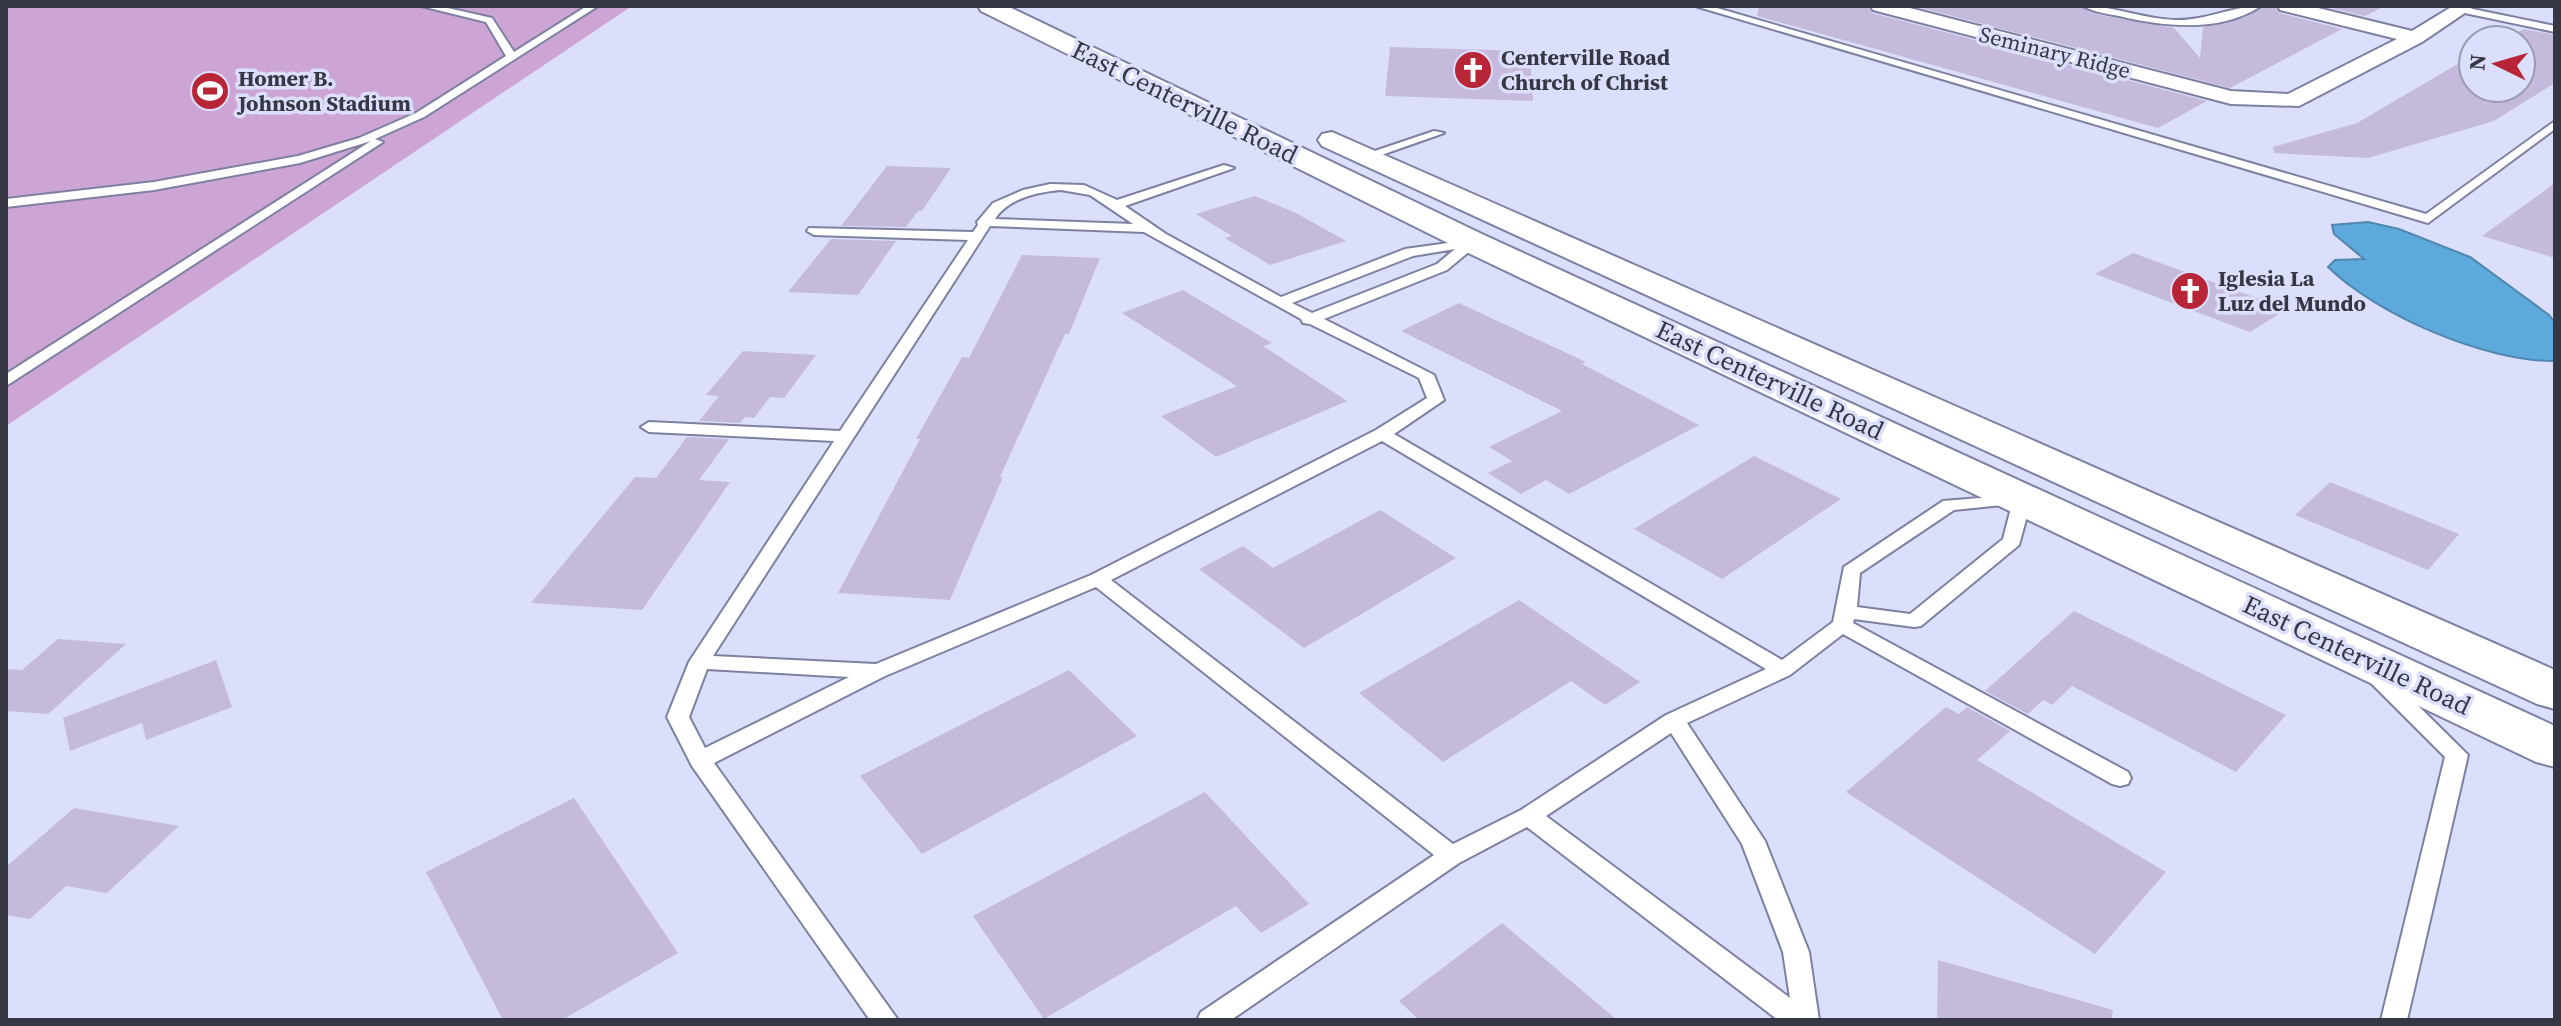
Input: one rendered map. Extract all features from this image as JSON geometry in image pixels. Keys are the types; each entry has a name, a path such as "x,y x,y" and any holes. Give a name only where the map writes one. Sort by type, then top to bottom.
{"main road":[{"name":"East Centerville Road","path":"989,6 1472,242 2555,748"},
{"name":"East Centerville Road","path":"1048,6 1517,226 2555,691"},
{"path":"1125,72 1165,61"},
{"path":"1472,242 1517,226"},
{"path":"2023,498 2055,467"}],"street":[{"name":"Seminary Ridge","path":"1880,6 2231,97 2291,101 2415,38 2462,8"},
{"path":"2287,6 2415,38"}],"lane":[{"path":"426,6 489,20 512,57"},
{"path":"6,381 593,6"},
{"path":"1700,6 2428,219 2555,124"},
{"path":"2088,6 2168,25 2219,22 2256,6"},
{"path":"2462,8 2555,29"},
{"path":"6,203 154,186 300,159 363,140 420,115"},
{"path":"1366,156 1438,133"},
{"path":"1115,205 1228,168"},
{"path":"700,760 878,671 1098,579 1382,434 1436,400 1426,375 1308,320 1144,228 1115,205 1084,189 1031,188 997,206 978,229 699,662 678,717 700,760 885,1020"},
{"path":"814,231 1144,228"},
{"path":"1279,303 1410,252 1472,242"},
{"path":"1308,320 1442,267 1472,242"},
{"path":"649,427 843,436"},
{"path":"1382,434 1783,670"},
{"path":"1210,1020 1451,856 1529,816 1674,720 1783,670 1844,618 1851,571 1949,505 2023,498 2012,541 1914,621 1844,618"},
{"path":"1098,579 1451,856"},
{"path":"1844,618 2120,778"},
{"path":"2351,652 2457,755 2394,1020"},
{"path":"699,662 878,671"},
{"path":"1674,720 1753,841 1796,952 1806,1020"},
{"path":"1529,816 1798,1020"}],"shaded area":[{"path":"6,6 632,6 6,426"}],"water":[{"path":"2368,222 2399,229 2470,257 2549,315 2555,323 2555,361 2527,359 2466,344 2403,318 2349,285 2328,267 2335,260 2364,259 2334,234 2332,225"}],"building":[{"path":"1759,6 1868,6 1872,13 2207,101 2158,128 1757,16"},
{"path":"1914,6 2080,6 2100,15 2174,28 2200,58 2203,27 2246,17 2264,6 2275,6 2279,13 2342,29 2230,88"},
{"path":"2323,6 2385,6 2365,16"},
{"path":"2537,32 2555,35 2555,83 2537,94"},
{"name":"Centerville Road Church of Christ","path":"1390,47 1530,51 1533,101 1385,96"},
{"path":"2457,64 2457,104 2521,104 2494,121 2368,158 2274,153 2273,147 2357,123"},
{"path":"887,166 951,168 922,211 918,211 906,227 841,226"},
{"path":"2555,183 2555,258 2482,236"},
{"path":"1255,196 1296,213 1346,241 1270,265 1225,238 1232,236 1196,214"},
{"path":"831,239 896,241 858,295 788,292"},
{"name":"Iglesia La Luz del Mundo","path":"2133,253 2287,309 2250,332 2095,274"},
{"path":"1022,255 1100,258 1069,334 1065,334 1000,477 1003,477 950,600 838,593 920,439 916,439 962,357 969,358"},
{"path":"1183,290 1272,343 1263,346 1347,401 1216,457 1161,416 1237,386 1122,313"},
{"path":"1459,303 1586,362 1582,364 1699,425 1569,494 1546,480 1521,494 1488,473 1512,461 1489,447 1562,411 1401,331"},
{"path":"743,351 816,355 784,398 770,397 754,418 745,417 740,423 699,421 719,396 706,395"},
{"path":"687,437 729,439 699,480 730,482 642,610 531,603 635,477 656,478"},
{"path":"1754,456 1841,499 1722,579 1634,529"},
{"path":"2330,482 2459,534 2428,570 2295,515"},
{"path":"1380,510 1456,558 1304,648 1199,569 1243,546 1273,568"},
{"path":"1519,600 1640,682 1605,705 1571,681 1443,762 1359,693"},
{"path":"2074,611 2286,715 2236,772 2072,686 2052,705 2043,700 2028,714 1985,691"},
{"path":"58,639 126,644 48,714 6,711 6,669 22,670"},
{"path":"216,660 232,707 146,740 142,723 70,751 63,718"},
{"path":"1069,670 1137,736 922,854 860,776"},
{"path":"1946,707 1959,714 1967,707 2010,731 1977,760 2166,872 2095,954 1846,792"},
{"path":"1205,792 1309,904 1261,933 1236,906 1044,1019 973,916"},
{"path":"574,798 678,953 562,1020 503,1020 426,872"},
{"path":"74,808 179,826 107,893 66,886 30,919 6,915 6,867"},
{"path":"1502,923 1617,1020 1419,1020 1399,1001"},
{"path":"1938,960 2113,1010 2111,1020 1937,1020"}],"place":[{"name":"Centerville Road Church of Christ","path":"1473,70"},
{"name":"Homer B. Johnson Stadium","path":"210,91"},
{"name":"Iglesia La Luz del Mundo","path":"2190,291"}]}
